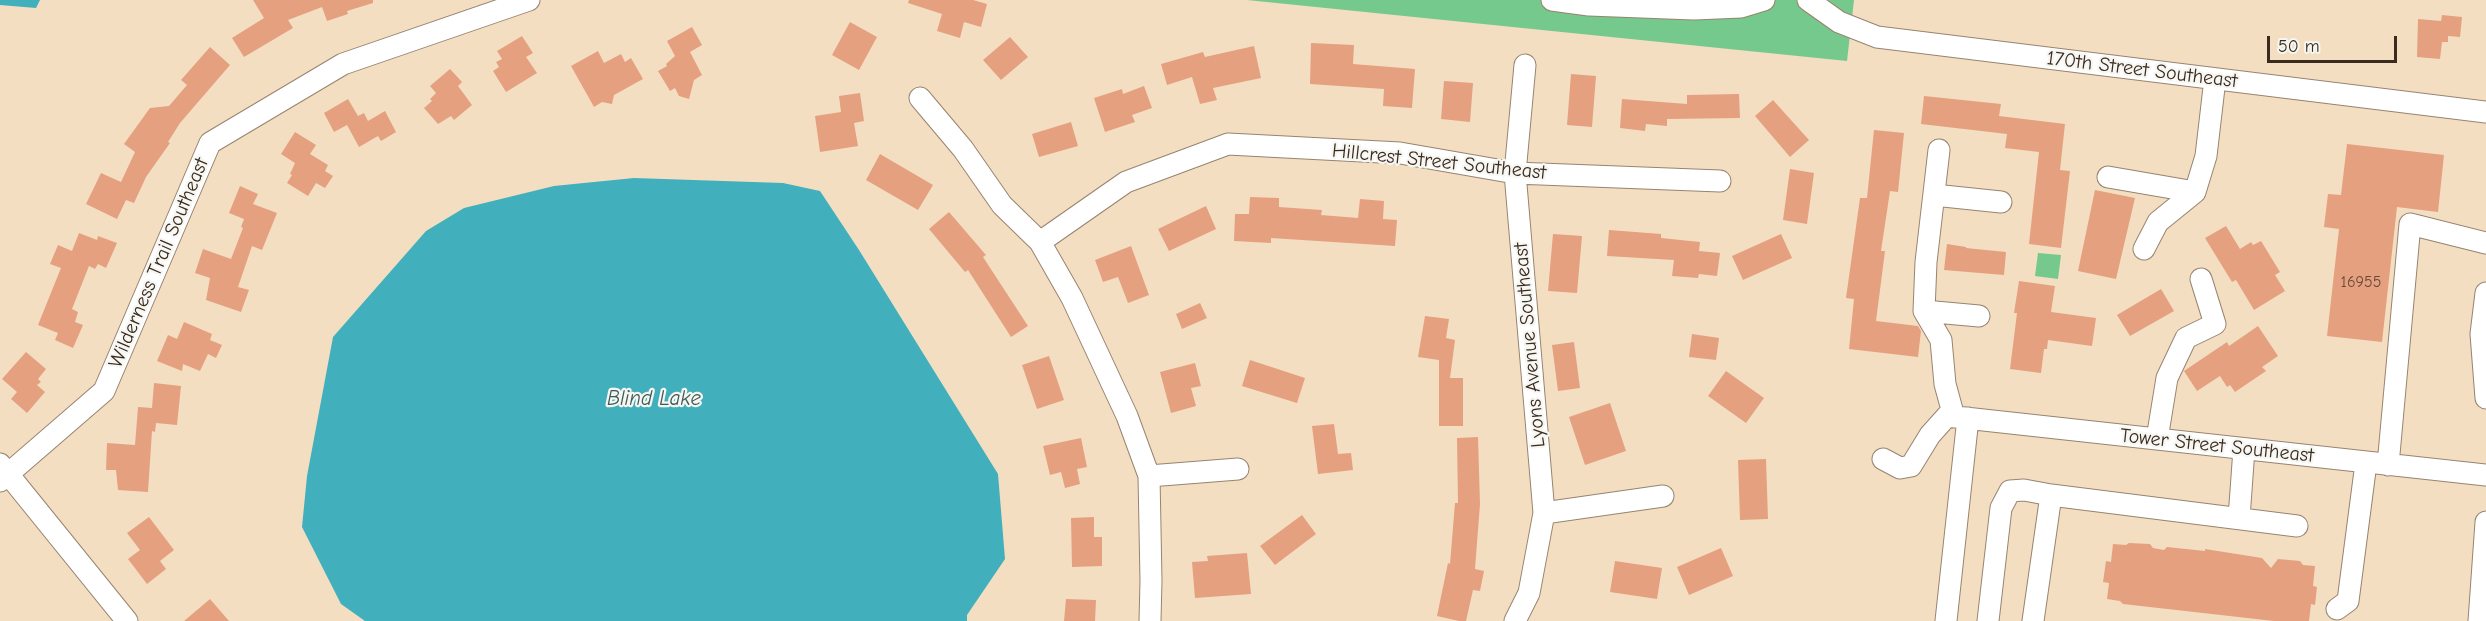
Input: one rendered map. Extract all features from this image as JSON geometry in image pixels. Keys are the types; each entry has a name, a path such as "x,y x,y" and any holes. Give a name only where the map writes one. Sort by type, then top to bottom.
{"street":[{"name":"Wilderness Trail Southeast","path":"2,473 104,391 210,143 343,64 529,0"},
{"path":"1552,0 1610,6 1694,9 1741,6 1764,0"},
{"name":"170th Street Southeast","path":"1808,0 1839,22 1877,38 2486,112"},
{"name":"Lyons Avenue Southeast","path":"1515,621 1529,593 1544,513 1515,173 1525,65"},
{"path":"2144,249 2158,222 2195,192 2206,156 2215,79"},
{"path":"920,98 963,149 1002,205 1041,242 1072,298 1127,416 1149,476 1150,621"},
{"name":"Hillcrest Street Southeast","path":"1041,242 1126,182 1228,144 1400,153 1515,173 1720,181"},
{"path":"1939,150 1926,262 1924,312 1941,340 1945,384 1956,417 1946,621"},
{"path":"2108,177 2195,192"},
{"path":"1934,195 2001,202"},
{"path":"2388,465 2410,224 2486,243"},
{"path":"2157,439 2168,378 2186,338 2215,324 2201,279"},
{"path":"2486,292 2481,334 2486,398"},
{"path":"1924,312 1979,316"},
{"path":"1883,459 1900,468 1911,465 1930,435 1956,417"},
{"name":"Tower Street Southeast","path":"1956,417 2486,476"},
{"path":"2238,518 2244,449"},
{"path":"2337,609 2348,601 2366,463"},
{"path":"1149,476 1238,469"},
{"path":"2,473 127,621"},
{"path":"1988,621 2001,508 2010,491 2024,490 2297,526"},
{"path":"2033,621 2051,495"},
{"path":"1544,513 1663,496"},
{"path":"2479,621 2486,522"}],"green space":[{"path":"1247,0 1854,0 1847,61"},
{"path":"2038,253 2061,255 2058,279 2035,276"}],"water":[{"path":"0,0 40,0 36,8 0,5"},
{"name":"Blind Lake","path":"634,178 783,183 820,191 998,474 1005,559 967,615 967,621 365,621 341,604 302,527 307,476 333,337 426,231 464,208 554,186"}],"building":[{"path":"253,0 373,0 373,3 347,11 348,14 327,21 322,7 288,20 293,28 244,57 232,38 264,18"},
{"path":"909,0 973,0 987,4 981,27 964,22 960,38 937,31 942,14 908,3"},
{"path":"2442,15 2462,17 2460,37 2448,36 2448,42 2442,42 2440,59 2417,57 2418,19 2441,21"},
{"path":"850,22 877,37 859,70 832,55"},
{"path":"692,27 702,45 690,52 702,75 694,80 689,99 679,96 675,88 670,91 658,71 667,66 666,64 675,56 667,41"},
{"path":"522,36 533,53 526,57 537,73 506,92 493,71 499,67 496,62 502,59 497,51"},
{"path":"1010,37 1028,57 1001,80 983,60"},
{"path":"1311,43 1354,45 1353,64 1415,69 1412,108 1383,106 1384,89 1310,84"},
{"path":"1254,46 1261,78 1213,88 1217,100 1200,104 1192,77 1167,85 1161,64 1203,52 1205,57"},
{"path":"210,47 230,65 180,123 168,142 170,143 146,177 134,203 126,200 117,219 86,204 101,173 121,182 135,152 124,144 150,108 169,106 187,85 181,80"},
{"path":"598,51 604,63 621,54 625,62 631,58 643,79 614,95 612,104 602,102 594,107 571,66"},
{"path":"450,69 462,82 458,86 472,105 454,120 451,116 438,124 424,108 432,101 430,99 436,93 430,86"},
{"path":"1571,74 1596,76 1592,127 1567,125"},
{"path":"1444,81 1473,83 1470,122 1441,119"},
{"path":"1144,86 1152,108 1132,115 1135,122 1105,132 1094,98 1122,89 1123,94"},
{"path":"860,93 864,121 854,123 858,146 820,152 815,116 841,112 839,96"},
{"path":"1739,94 1740,118 1667,119 1667,126 1646,124 1645,131 1620,128 1622,99 1687,104 1687,95"},
{"path":"1924,96 2001,104 1999,116 2065,124 2060,170 2070,171 2061,248 2029,244 2039,152 2005,148 2007,134 1921,124"},
{"path":"348,99 358,116 364,113 368,121 385,111 396,132 381,141 378,136 359,147 347,125 334,132 324,113"},
{"path":"1773,100 1809,140 1790,157 1755,116"},
{"path":"1071,122 1078,146 1039,157 1032,134"},
{"path":"1874,130 1904,133 1898,192 1890,191 1881,251 1885,251 1876,321 1918,326 1921,331 1918,357 1849,349 1854,299 1846,298 1860,198 1867,198"},
{"path":"295,132 316,145 310,154 328,165 325,171 333,176 325,188 316,183 308,196 287,183 295,163 281,154"},
{"path":"2347,144 2444,155 2438,212 2397,207 2382,342 2327,336 2339,229 2324,227 2328,194 2341,195"},
{"path":"880,154 933,185 918,210 866,180"},
{"path":"1790,169 1814,173 1807,224 1783,220"},
{"path":"240,186 258,194 253,204 277,213 262,250 252,246 238,287 249,290 241,312 206,300 210,278 195,273 203,249 231,259 243,228 241,227 244,219 229,213"},
{"path":"2095,190 2135,198 2116,279 2078,271"},
{"path":"1250,197 1279,198 1279,207 1322,210 1321,215 1358,218 1360,199 1384,201 1383,219 1397,220 1395,246 1271,238 1271,243 1234,241 1235,214 1249,214"},
{"path":"1206,206 1216,229 1169,251 1158,229"},
{"path":"949,212 986,255 983,257 1028,326 1011,337 968,270 965,272 929,229"},
{"path":"2226,226 2240,249 2251,242 2253,245 2261,241 2280,272 2275,275 2285,291 2254,310 2236,280 2232,282 2205,238"},
{"path":"1609,230 1661,234 1661,238 1700,242 1699,251 1720,253 1717,276 1699,274 1698,278 1672,276 1674,260 1607,256"},
{"path":"79,233 97,240 98,236 117,243 106,268 98,264 95,269 89,266 72,309 78,312 75,322 83,325 73,348 55,340 58,333 38,325 61,268 50,264 58,245 72,251"},
{"path":"1553,234 1582,236 1577,293 1548,291"},
{"path":"1781,234 1792,258 1743,280 1732,256"},
{"path":"1947,244 2006,252 2004,275 1944,270"},
{"path":"1131,246 1149,295 1128,303 1118,277 1103,282 1095,260"},
{"path":"2019,281 2055,286 2051,312 2096,318 2092,346 2048,340 2047,349 2044,349 2041,373 2010,369"},
{"path":"2161,289 2174,311 2130,336 2117,315"},
{"path":"1200,303 1207,318 1182,329 1176,314"},
{"path":"1425,316 1449,319 1446,338 1455,340 1450,378 1463,378 1463,426 1439,426 1439,360 1418,357"},
{"path":"184,322 212,334 210,340 222,345 216,358 208,354 200,371 183,364 182,371 157,361 168,335 177,339"},
{"path":"2258,326 2278,356 2262,367 2266,371 2235,392 2230,385 2227,387 2220,376 2197,391 2184,371 2227,342 2229,346"},
{"path":"1692,334 1719,338 1716,360 1689,357"},
{"path":"1574,342 1580,388 1558,391 1552,345"},
{"path":"26,352 46,369 38,379 41,382 37,385 45,392 27,413 11,399 17,392 2,379"},
{"path":"1049,356 1064,400 1037,409 1022,365"},
{"path":"1250,360 1305,378 1297,403 1242,386"},
{"path":"1195,363 1201,386 1191,388 1196,406 1171,413 1160,372"},
{"path":"1726,371 1764,398 1746,423 1708,396"},
{"path":"154,383 181,386 177,425 156,423 155,432 152,431 148,492 118,490 116,470 106,470 107,443 135,445 138,407 152,408"},
{"path":"1610,403 1626,451 1585,465 1569,417"},
{"path":"1334,424 1338,454 1351,453 1353,470 1318,474 1312,426"},
{"path":"1478,437 1480,504 1475,569 1484,571 1480,591 1473,590 1466,621 1459,621 1437,616 1448,563 1450,564 1455,503 1458,503 1457,438"},
{"path":"1081,438 1087,467 1077,469 1080,484 1065,488 1061,472 1050,475 1043,446"},
{"path":"1766,459 1768,519 1740,520 1738,460"},
{"path":"1302,515 1316,534 1275,565 1260,546"},
{"path":"149,517 174,550 160,561 166,569 147,584 128,559 140,550 127,533"},
{"path":"1094,517 1094,537 1102,537 1102,566 1072,567 1071,518"},
{"path":"2129,543 2150,544 2153,548 2164,550 2167,547 2205,551 2205,549 2262,558 2271,568 2278,559 2300,561 2303,565 2315,566 2313,586 2317,587 2315,605 2311,604 2309,621 2274,621 2123,604 2120,601 2107,599 2109,583 2103,582 2106,561 2111,562 2113,544 2126,545"},
{"path":"1721,548 1733,576 1689,595 1677,567"},
{"path":"1247,553 1251,594 1195,598 1192,562 1208,561 1207,556"},
{"path":"1615,561 1662,568 1657,599 1610,592"},
{"path":"210,599 229,621 184,621"},
{"path":"1066,599 1096,600 1095,621 1064,621"}]}
